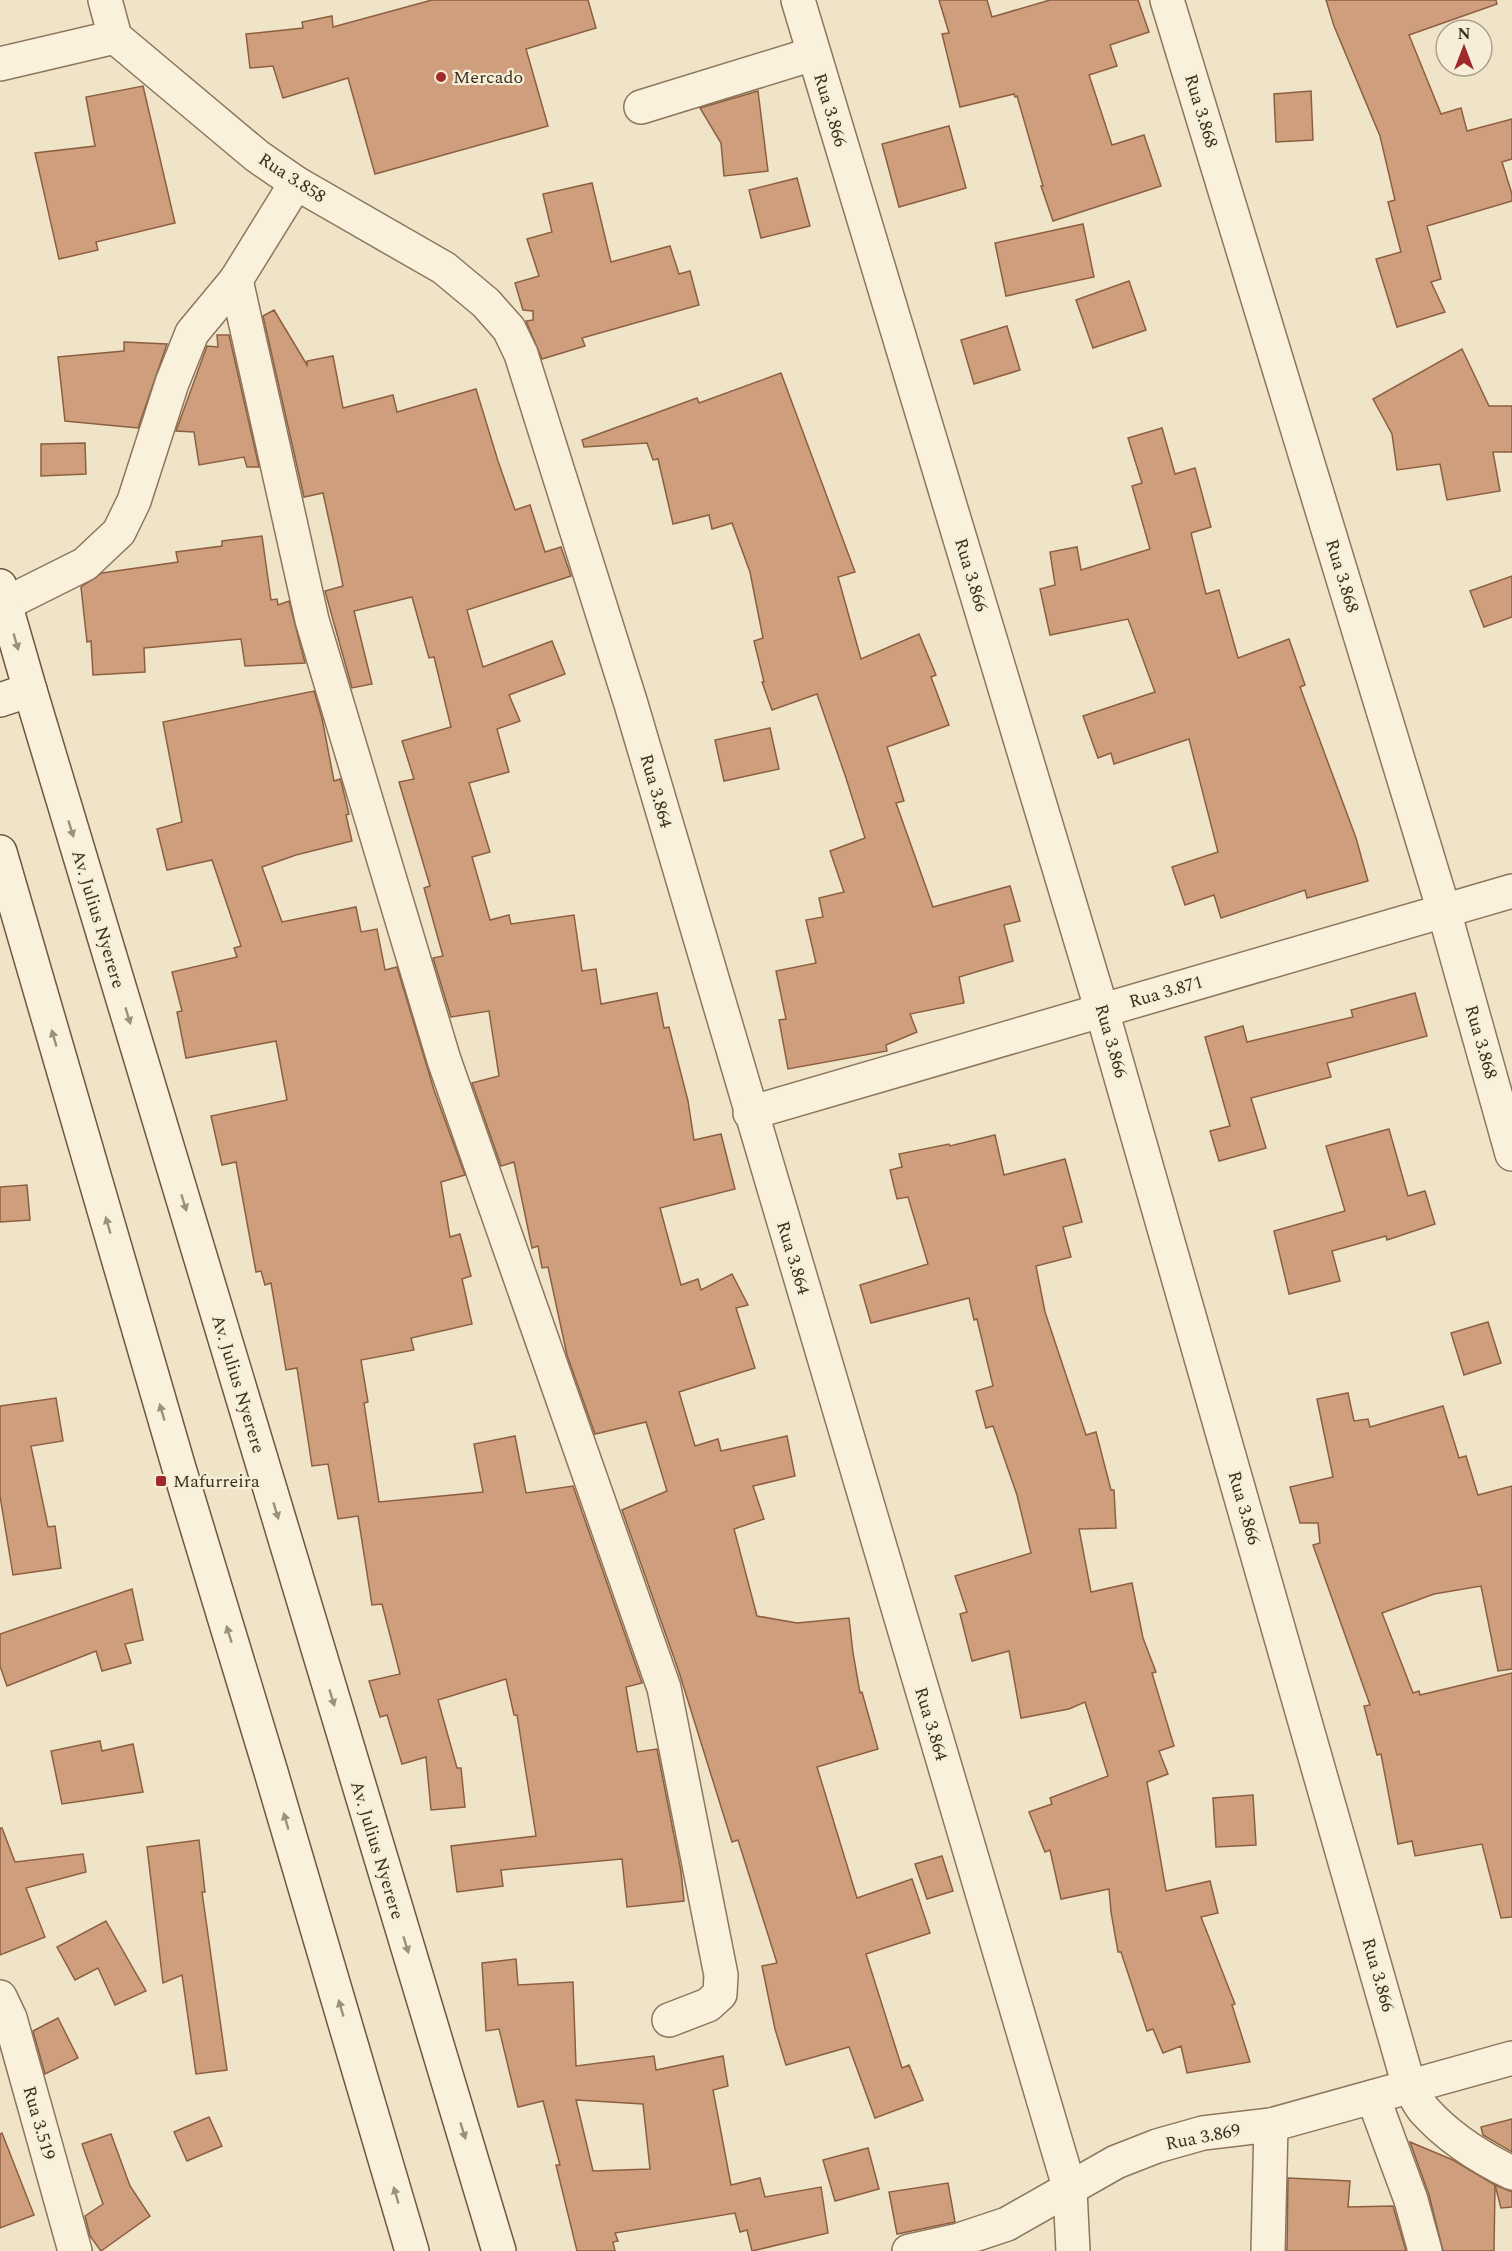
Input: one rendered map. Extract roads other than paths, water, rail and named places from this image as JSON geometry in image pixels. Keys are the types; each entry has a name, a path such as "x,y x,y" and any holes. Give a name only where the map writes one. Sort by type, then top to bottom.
{"street":[{"path":"0,64 116,37 105,0"},
{"name":"Rua 3.866","path":"798,0 1102,1011 1409,2086 1423,2109 1447,2130 1491,2163 1512,2173"},
{"name":"Rua 3.868","path":"1167,0 1444,911 1512,1154"},
{"name":"Rua 3.858","path":"116,37 257,156 296,183 444,268 486,303 508,328"},
{"path":"641,107 813,54"},
{"path":"3,595 85,564 119,532 134,501 172,382 192,333 236,280 296,183"},
{"path":"236,280 312,620 444,1060 664,1688 721,1975 720,1994 708,2005 669,2020"},
{"name":"Rua 3.864","path":"508,328 521,354 631,704 1070,2190 1073,2251"},
{"name":"Av. Julius Nyerere","path":"3,595 15,695 260,1455 499,2251"},
{"path":"0,852 179,1468 412,2251"},
{"name":"Rua 3.871","path":"750,1113 1512,891"},
{"name":"Rua 3.519","path":"3,2012 75,2251"},
{"name":"Rua 3.869","path":"909,2251 959,2240 1007,2224 1116,2162 1157,2146 1203,2133 1271,2125 1512,2058"},
{"path":"1373,2097 1411,2200 1425,2251"},
{"path":"1268,2251 1271,2125"}],"place":[{"name":"Mercado","path":"441,77"},
{"name":"Mafurreira","path":"161,1481"}]}
